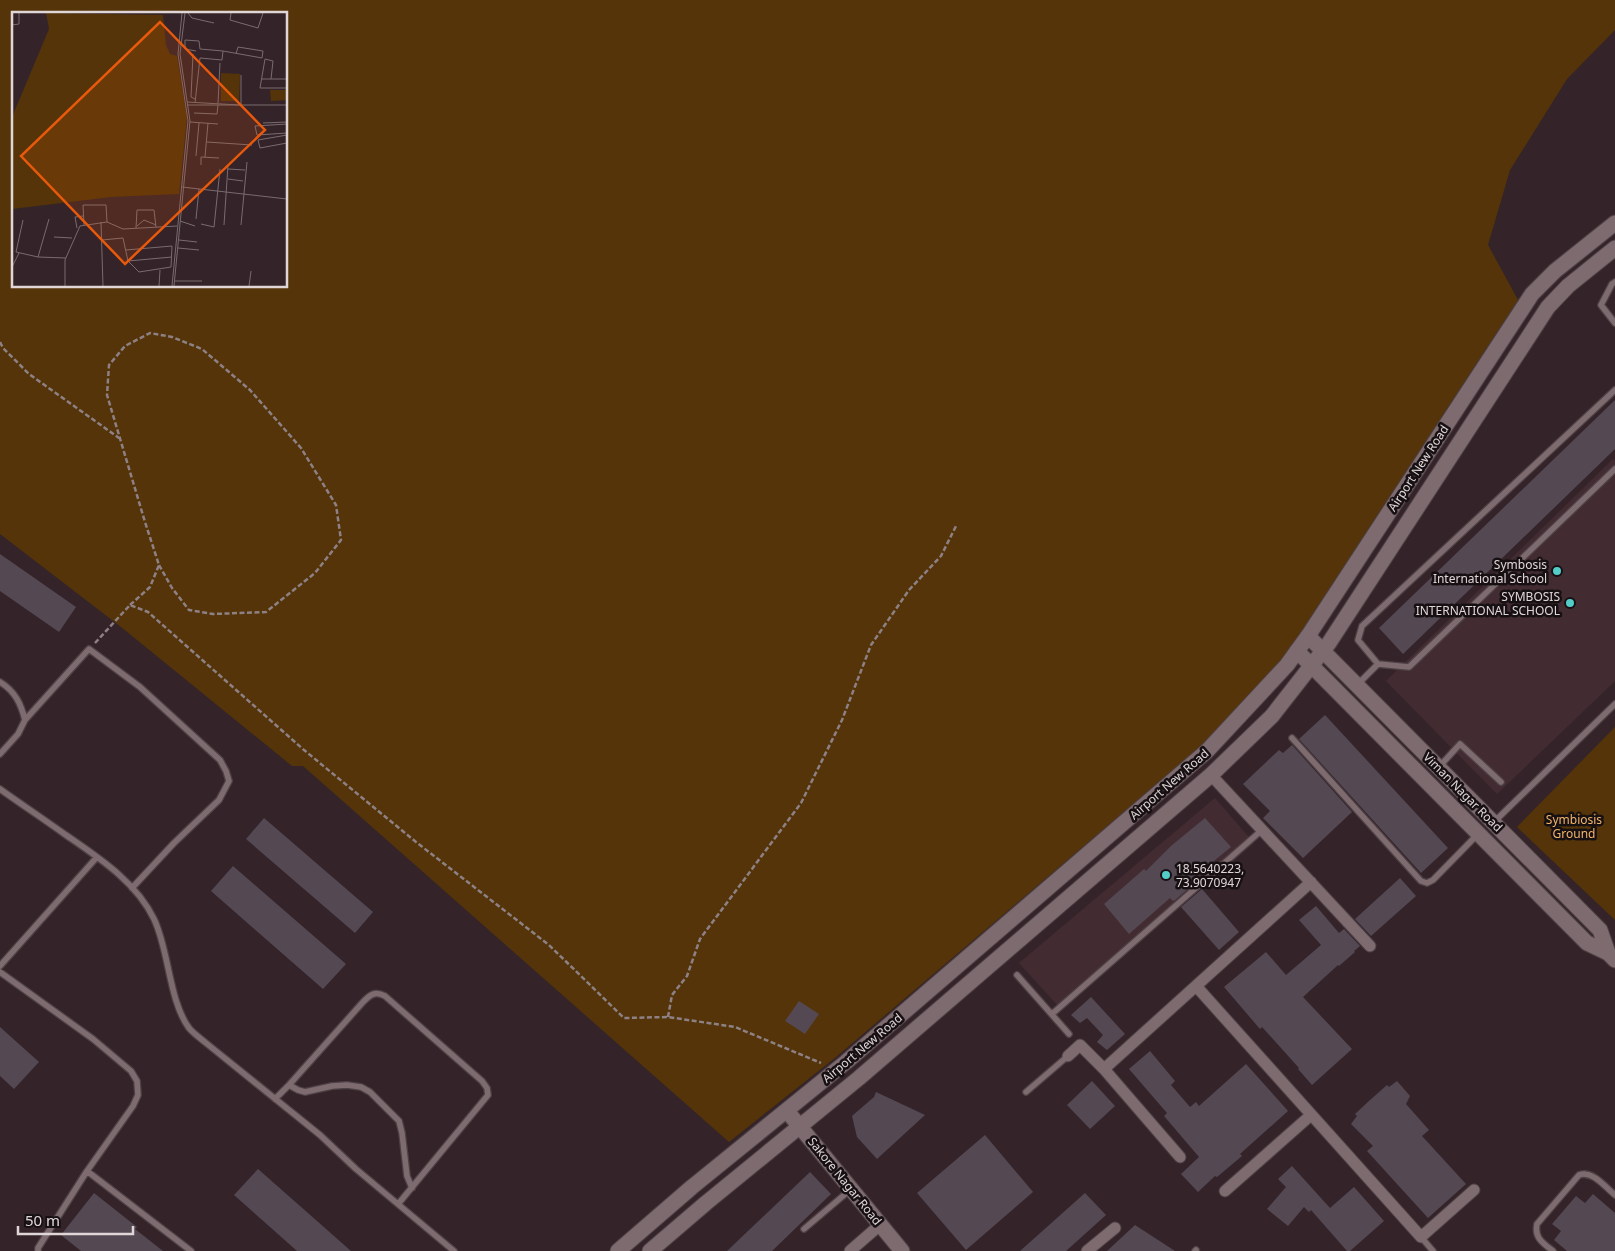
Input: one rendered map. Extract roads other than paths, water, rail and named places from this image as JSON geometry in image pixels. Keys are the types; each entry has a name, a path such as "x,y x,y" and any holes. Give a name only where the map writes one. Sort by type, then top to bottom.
{"main road":[{"name":"Airport New Road","path":"618,1251 692,1187 837,1070 1207,751 1287,665 1308,636 1532,294 1555,271 1615,223"},
{"name":"Airport New Road","path":"650,1251 860,1078 1211,775 1272,716 1323,651 1548,307 1580,276 1615,248"},
{"name":"Viman Nagar Road","path":"1308,636 1600,930 1612,956"},
{"name":"Viman Nagar Road","path":"1297,651 1587,943 1612,956"},
{"name":"Sakore Nagar Road","path":"787,1111 902,1251"}],"street":[{"path":"1211,775 1370,946"},
{"path":"1104,1069 1310,882"},
{"path":"1196,986 1421,1238 1474,1190"},
{"path":"1068,1056 1080,1046 1104,1069 1180,1157"},
{"path":"1225,1191 1311,1115"},
{"path":"850,1251 881,1224"},
{"path":"1087,1251 1115,1228"}],"lane":[{"path":"1615,282 1612,284 1601,305 1615,323"},
{"path":"1615,390 1362,626 1358,640 1378,664 1409,667 1615,469"},
{"path":"0,754 18,734 25,720 89,649 140,687 220,760 226,771 228,781 219,800 174,843 132,888"},
{"path":"1357,685 1378,664"},
{"path":"0,682 16,696 22,706 25,720"},
{"path":"1493,822 1615,704"},
{"path":"1292,738 1421,881 1427,883 1433,880 1478,834"},
{"path":"1439,768 1460,744 1501,782"},
{"path":"0,789 97,857 145,902 155,920 180,1010 189,1028 320,1135 454,1251"},
{"path":"1052,1014 1262,830"},
{"path":"0,966 97,857"},
{"path":"0,972 93,1039 130,1071 137,1081 138,1095 133,1106 87,1171 40,1250"},
{"path":"1017,975 1069,1034"},
{"path":"275,1099 370,995 379,993 385,996 482,1081 487,1088 488,1095 398,1204"},
{"path":"1026,1092 1068,1056"},
{"path":"289,1085 305,1092 346,1085 360,1087 370,1092 399,1121 407,1176 412,1188"},
{"path":"87,1171 191,1251"},
{"path":"1552,1251 1537,1237 1537,1224 1579,1175 1585,1173 1592,1175 1615,1196"},
{"path":"804,1228 851,1189"},
{"path":"1421,1238 1433,1251"}],"place":[{"name":"Symbosis International School","path":"1557,571"},
{"name":"SYMBOSIS INTERNATIONAL SCHOOL","path":"1570,603"},
{"name":"18.5640223, 73.9070947","path":"1166,875"}],"park label":[{"name":"Symbiosis Ground","path":"1574,826"}]}
